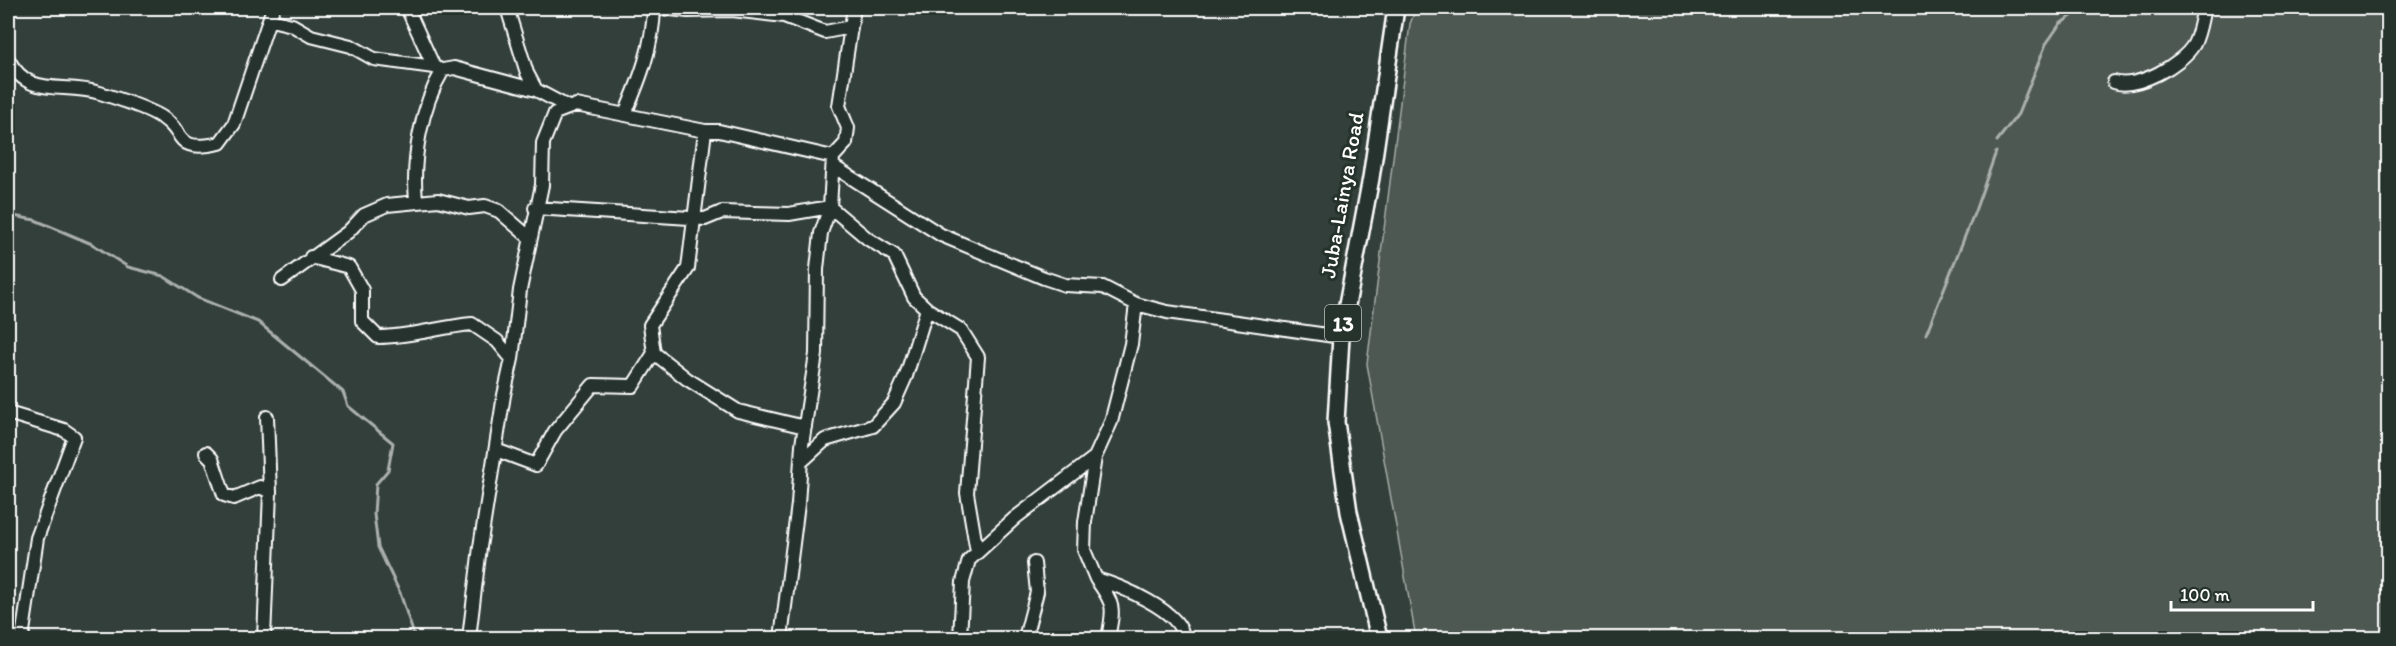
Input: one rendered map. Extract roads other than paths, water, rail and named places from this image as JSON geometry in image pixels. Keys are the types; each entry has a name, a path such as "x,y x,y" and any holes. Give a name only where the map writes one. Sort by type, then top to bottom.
{"main road":[{"name":"Juba-Lainya Road","path":"1379,639 1339,461 1336,422 1341,337 1371,178 1396,8"}],"street":[{"path":"407,8 438,68 423,126 414,179 416,200"},
{"path":"507,8 527,73 536,90"},
{"path":"625,114 642,75 653,32 654,8"},
{"path":"662,8 688,11 732,9 784,16 825,32 851,27"},
{"path":"782,639 805,427 816,354 817,269 821,233 830,207 834,162 846,142 849,128 839,106 854,8"},
{"path":"2114,82 2124,86 2138,82 2178,61 2193,46 2204,8"},
{"path":"8,59 20,79 34,85 101,93 156,113 186,145 203,147 220,144 234,124 272,14 311,36 351,46 374,58 454,69 536,90 566,103 568,107"},
{"path":"469,639 480,547 512,360 520,290 543,173 543,143 555,113 568,107 576,105 705,131 719,131 834,162 941,235 1065,285 1103,287 1136,304 1167,312 1341,337"},
{"path":"496,450 536,465 555,431 593,385 633,386 654,353 651,325 688,268 705,131"},
{"path":"282,280 348,232 364,215 387,205 416,200 438,200 469,208 485,206 499,211 530,238"},
{"path":"535,208 694,219 714,218 722,212 789,214 830,207 868,239 894,255 914,297 927,309 961,330 978,357 967,493 977,552"},
{"path":"311,257 349,267 362,291 362,321 378,337 402,337 435,327 472,324 497,341 512,360"},
{"path":"1108,639 1114,613 1112,603 1096,579 1084,550 1085,522 1095,457 1111,422 1131,344 1136,304"},
{"path":"801,462 825,440 873,426 894,403 906,376 927,309"},
{"path":"654,353 687,379 738,411 805,427"},
{"path":"8,413 64,430 74,437 37,538 22,639"},
{"path":"264,639 270,492 267,417"},
{"path":"206,453 212,459 224,495 234,498 260,487 270,492"},
{"path":"960,639 963,582 969,560 1016,518 1095,457"},
{"path":"1025,639 1037,592 1034,563"},
{"path":"1096,579 1139,595 1172,619 1180,628 1183,639"}],"waterway":[{"path":"1997,141 2018,114 2046,44 2060,24 2083,8"},
{"path":"1926,334 1996,152"},
{"path":"8,215 35,220 92,244 128,267 163,276 198,298 258,322 343,392 348,406 393,443 388,470 376,484 374,514 378,547 400,593 415,638"}]}
